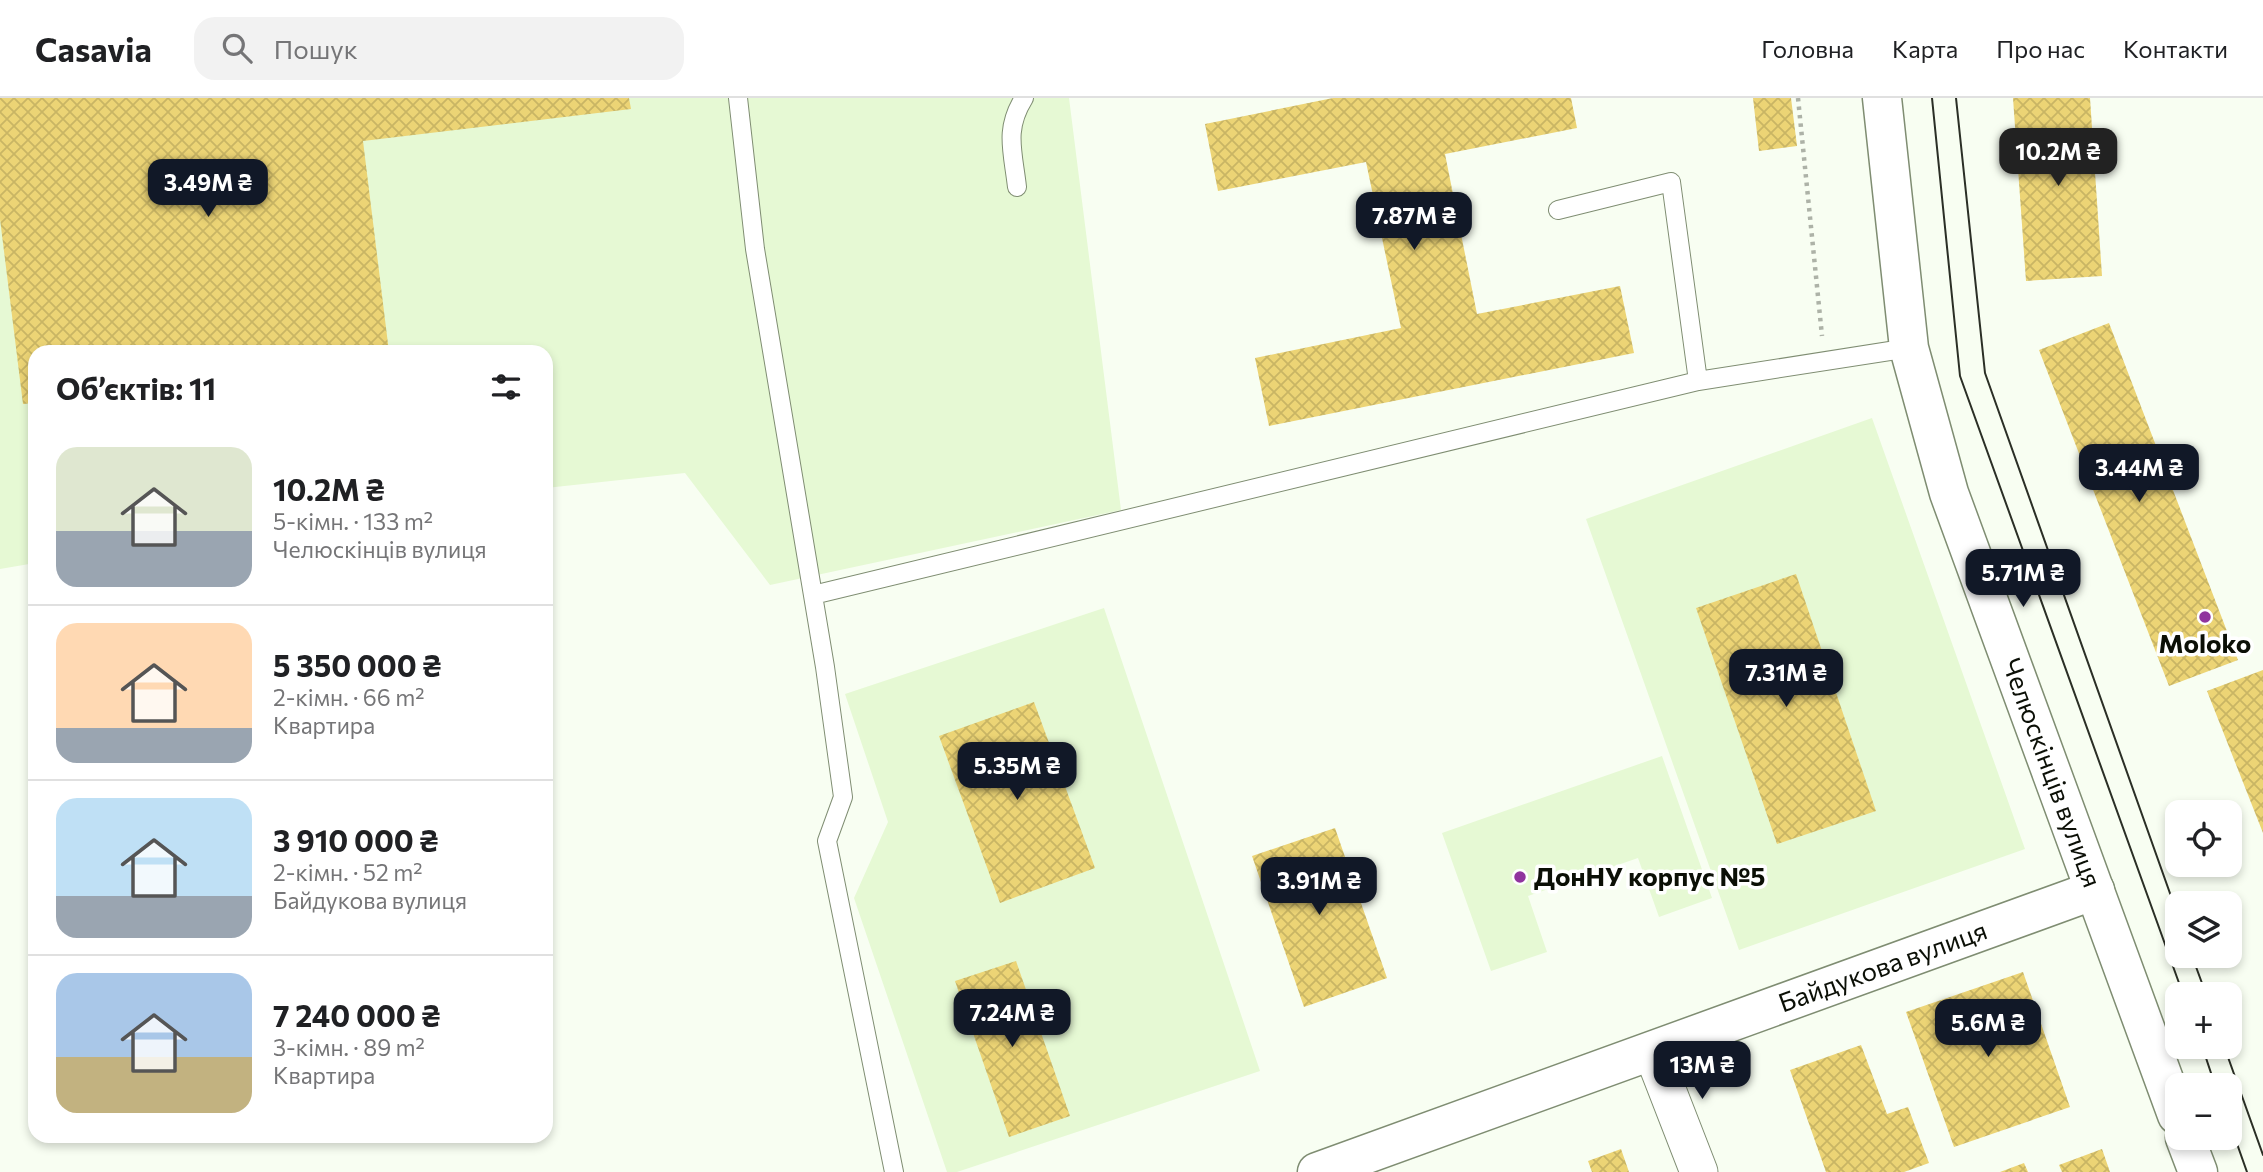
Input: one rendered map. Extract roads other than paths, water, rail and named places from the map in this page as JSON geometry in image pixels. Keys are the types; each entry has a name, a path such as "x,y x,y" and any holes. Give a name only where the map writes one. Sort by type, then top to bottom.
{"main road":[{"name":"Челюскінців вулиця","path":"1882,98 1909,348 1949,493 2165,1082"},
{"name":"Байдукова вулиця","path":"1317,1172 2095,890"},
{"path":"2190,1150 2198,1172"}],"street":[{"path":"1652,1051 1699,1172"}],"lane":[{"path":"738,98 755,249 825,667 843,797 827,841 894,1172"},
{"path":"1017,187 1011,130 1024,98"},
{"path":"1558,210 1671,182 1698,381"},
{"path":"813,595 1698,381 1909,348"}],"tram line":[{"path":"1932,98 1960,376 2179,982"},
{"path":"1956,98 1985,373 2169,891"},
{"path":"2196,968 2202,982"},
{"path":"2206,1059 2211,1073"},
{"path":"2229,1059 2263,1155"},
{"path":"2239,1150 2247,1172"}],"place":[{"name":"Moloko","path":"2205,617"},
{"name":"ДонНУ корпус №5","path":"1520,877"}]}
